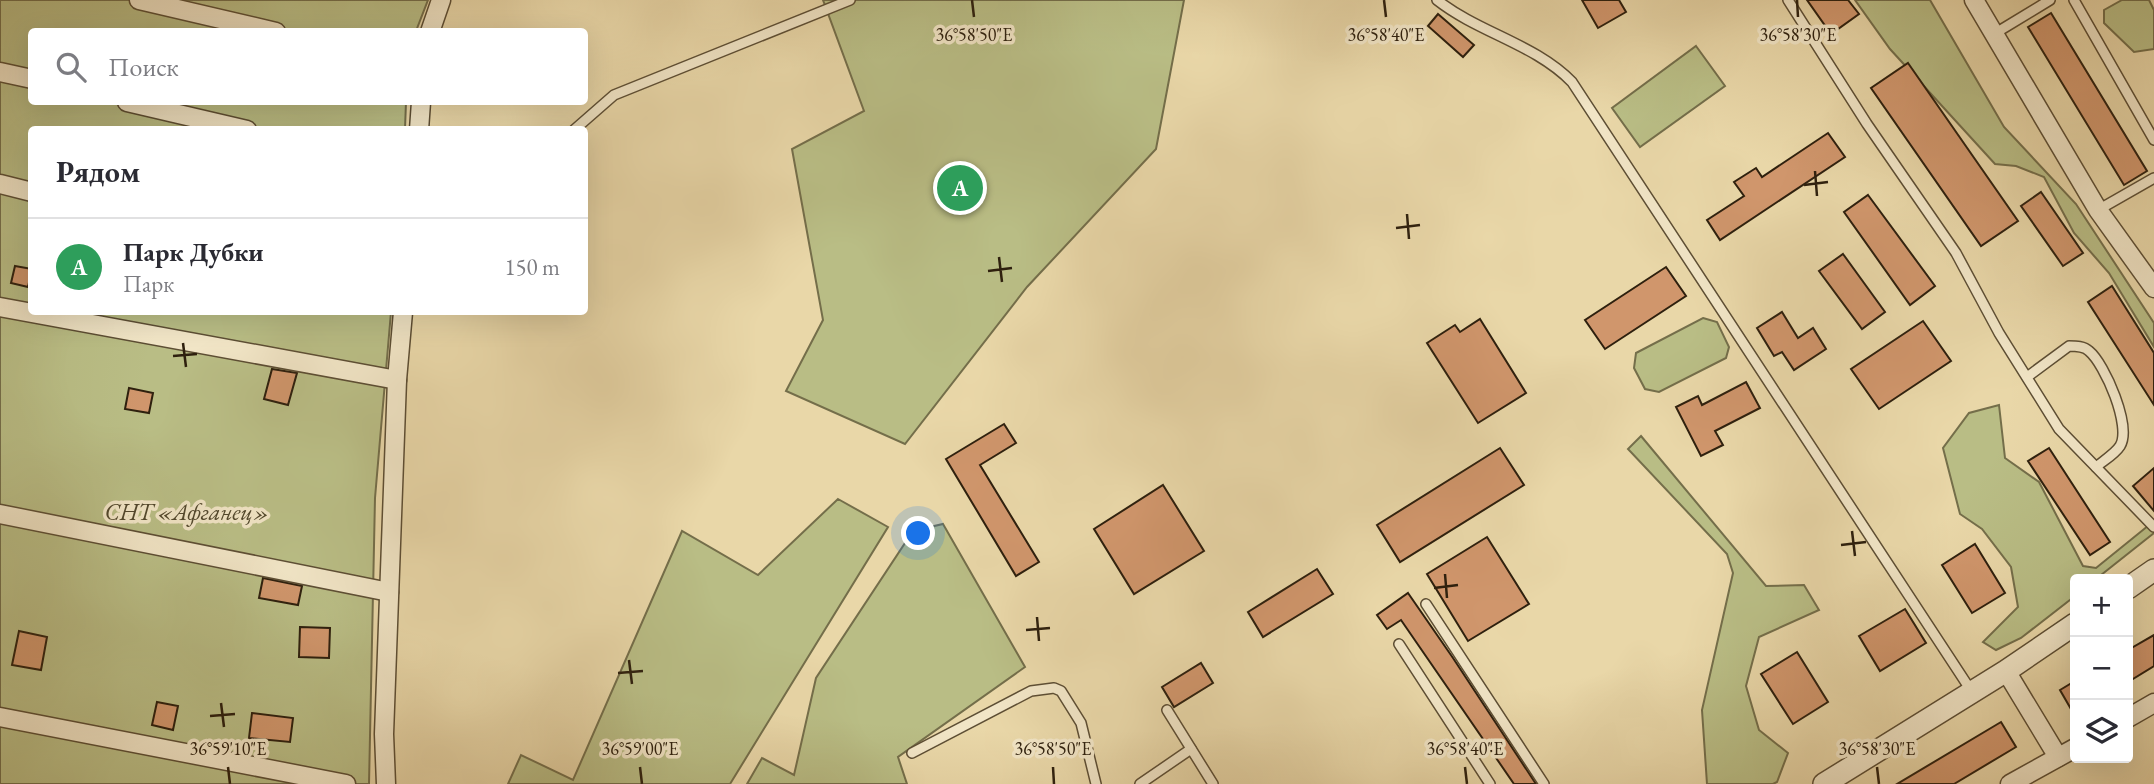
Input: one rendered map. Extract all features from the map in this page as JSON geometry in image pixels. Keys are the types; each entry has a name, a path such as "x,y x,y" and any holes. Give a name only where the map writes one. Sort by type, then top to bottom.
{"street":[{"path":"139,0 259,28"},
{"path":"431,28 441,0"},
{"path":"1974,0 2098,210 2154,288"},
{"path":"0,72 28,78"},
{"path":"140,105 230,126"},
{"path":"419,126 421,105"},
{"path":"0,184 28,191"},
{"path":"0,307 28,312"},
{"path":"44,315 397,380"},
{"path":"386,784 384,734 389,592 397,380 403,315"},
{"path":"0,514 389,592"},
{"path":"2133,585 2154,570"},
{"path":"1824,784 2006,671 2070,627"},
{"path":"2006,671 2057,757"},
{"path":"2133,715 2154,703"},
{"path":"0,717 346,784"},
{"path":"2010,784 2070,750"}],"lane":[{"path":"579,126 614,95 850,0"},
{"path":"1437,0 1455,14 1540,56 1572,82 1972,692"},
{"path":"1788,0 1867,124 1956,253 2059,429 2154,527"},
{"path":"1994,34 2050,0"},
{"path":"2074,0 2154,140"},
{"path":"2098,210 2154,178"},
{"path":"2027,377 2068,346 2082,346 2091,351 2118,401 2124,433 2120,446 2096,467"},
{"path":"1426,604 1544,784"},
{"path":"1399,644 1490,784"},
{"path":"912,753 1031,691 1054,688 1070,704 1081,723 1096,784"},
{"path":"1167,710 1213,784"},
{"path":"1140,784 1191,748"}],"green space":[{"name":"СНТ «Афганец»","path":"0,0 428,0 417,28 28,28 28,105 406,105 405,126 28,126 28,315 391,315 375,498 369,784 0,784"},
{"path":"823,0 1184,0 1156,149 1027,287 905,444 786,391 823,320 792,149 864,111"},
{"path":"1855,0 1930,0 2004,127 2076,204 2154,323 2154,347 2109,273 2074,233 2044,177 2016,166 1995,164 1890,49"},
{"path":"2122,0 2149,0 2154,10 2154,49 2134,52 2104,23 2104,10"},
{"path":"1696,46 1725,86 1640,147 1612,108"},
{"path":"1703,318 1717,322 1729,347 1726,358 1659,392 1645,389 1634,368 1636,353"},
{"path":"1999,405 2005,458 2039,482 2083,566 2096,568 2154,521 2154,533 2102,574 2070,574 2070,600 2021,638 1996,650 1983,642 2018,607 2011,567 1982,529 1960,514 1943,448 1969,413"},
{"path":"1641,436 1766,586 1804,585 1819,610 1759,637 1746,686 1759,730 1788,753 1777,782 1773,784 1707,784 1702,710 1733,573 1727,554 1628,449"},
{"path":"838,499 888,527 730,784 508,784 521,755 573,780 682,531 758,575"},
{"path":"943,524 1025,667 898,757 907,784 747,784 762,758 794,775 816,678 913,531"}],"building":[{"path":"1582,0 1619,0 1626,12 1598,28"},
{"path":"1807,0 1848,0 1859,14 1831,34"},
{"path":"2051,13 2147,171 2124,185 2028,27"},
{"path":"1438,14 1474,45 1463,57 1428,26"},
{"path":"1908,63 2018,221 1981,246 1871,88"},
{"path":"1828,133 1845,157 1720,240 1707,220 1744,196 1734,182 1756,168 1762,177"},
{"path":"2041,192 2083,253 2063,266 2021,206"},
{"path":"1868,195 1935,286 1910,305 1844,212"},
{"path":"1843,254 1885,312 1862,329 1819,271"},
{"path":"15,266 28,268 28,287 11,283"},
{"path":"1666,267 1686,296 1605,349 1585,320"},
{"path":"2112,286 2154,353 2154,405 2088,302"},
{"path":"1782,312 1798,338 1813,328 1826,349 1794,370 1782,352 1774,356 1757,328"},
{"path":"1480,319 1526,393 1478,423 1427,343 1455,325 1460,332"},
{"path":"1923,321 1951,361 1879,409 1851,369"},
{"path":"272,369 297,373 288,405 264,399"},
{"path":"1746,382 1760,408 1715,431 1723,445 1701,456 1676,407 1698,396 1702,405"},
{"path":"129,388 153,393 149,413 125,409"},
{"path":"1004,424 1016,443 980,465 1039,562 1016,576 946,459"},
{"path":"1500,448 1524,485 1400,562 1377,525"},
{"path":"2049,448 2110,542 2090,555 2028,461"},
{"path":"2154,468 2154,511 2133,486"},
{"path":"1163,485 1204,551 1134,594 1094,529"},
{"path":"1487,537 1529,604 1468,641 1427,574"},
{"path":"1975,544 2005,593 1972,613 1942,565"},
{"path":"1317,569 1333,594 1263,637 1248,612"},
{"path":"263,578 302,586 298,605 259,598"},
{"path":"1408,593 1536,784 1514,784 1401,620 1387,629 1377,615"},
{"path":"1905,609 1926,643 1880,671 1859,636"},
{"path":"300,627 330,628 329,658 299,657"},
{"path":"19,631 47,637 41,670 12,665"},
{"path":"2154,635 2154,666 2133,679 2133,647"},
{"path":"1797,652 1828,702 1793,724 1761,674"},
{"path":"1201,663 1213,683 1174,707 1162,687"},
{"path":"2070,684 2070,707 2060,690"},
{"path":"157,702 178,706 173,730 152,725"},
{"path":"252,713 293,718 290,742 249,738"},
{"path":"2001,722 2016,747 1954,784 1897,784"}],"place":[{"name":"Парк Дубки","path":"960,188"}]}
